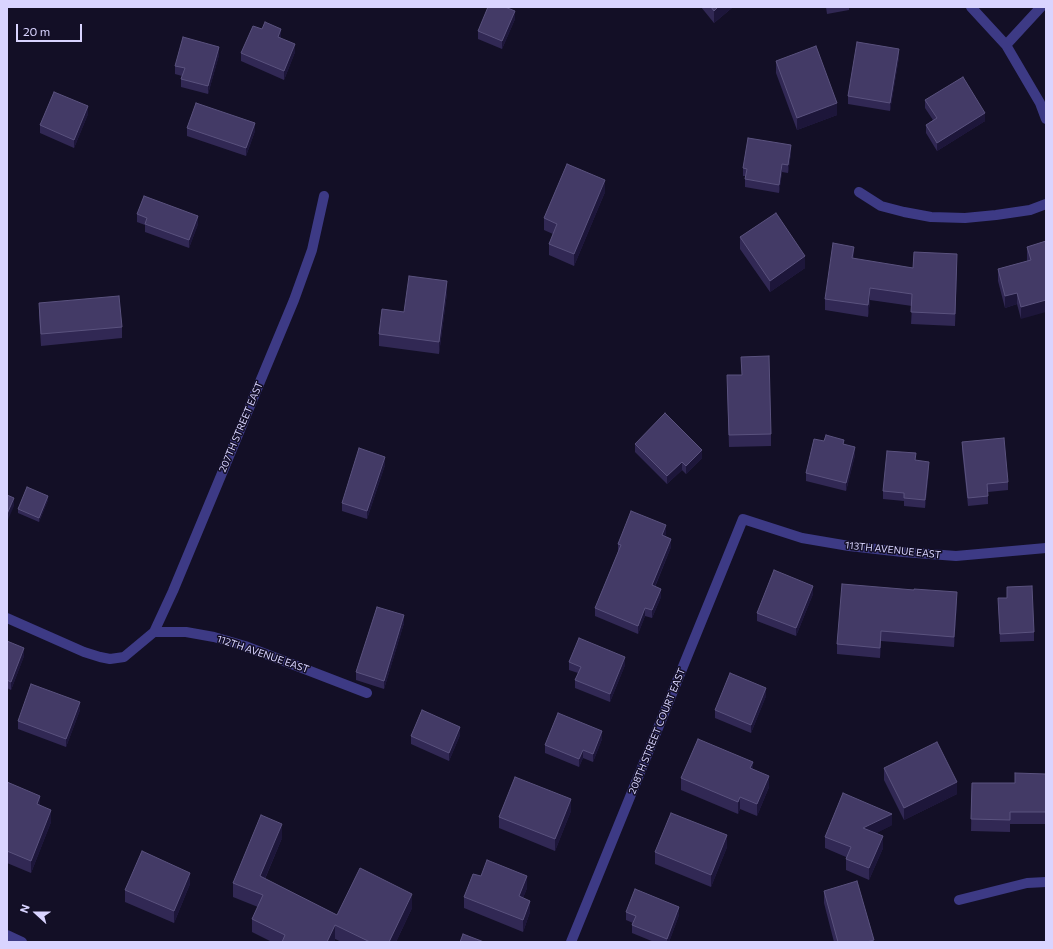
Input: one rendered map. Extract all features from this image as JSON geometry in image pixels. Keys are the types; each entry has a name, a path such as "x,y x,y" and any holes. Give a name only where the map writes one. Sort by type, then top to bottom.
{"street":[{"path":"970,7 979,14 1006,45 1040,103 1046,119"},
{"path":"1006,45 1041,7"},
{"path":"859,192 881,206 932,217 965,218 996,215 1030,210 1046,204"},
{"name":"207TH STREET EAST","path":"7,618 84,652 110,659 124,657 154,632 174,591 294,300 312,250 324,196"},
{"name":"113TH AVENUE EAST","path":"743,519 802,538 849,546 903,552 956,556 1046,548"},
{"name":"208TH STREET COURT EAST","path":"571,942 743,519"},
{"name":"112TH AVENUE EAST","path":"154,632 186,632 214,637 245,646 368,693"},
{"path":"959,900 1027,883 1046,882"},
{"path":"7,936 22,942"}],"building":[{"path":"488,7 505,7 515,11 502,41 478,31"},
{"path":"711,7 718,7 714,11"},
{"path":"265,22 281,29 278,37 295,44 284,71 241,53 253,26 262,29"},
{"path":"183,37 219,47 208,86 181,79 185,68 175,66"},
{"path":"857,42 899,49 890,103 848,96"},
{"path":"816,46 837,103 797,118 776,61"},
{"path":"963,77 985,113 937,143 926,125 937,118 925,100"},
{"path":"54,92 88,106 74,140 40,125"},
{"path":"196,103 255,123 246,148 187,128"},
{"path":"748,138 791,145 788,165 782,164 779,185 745,179 747,169 743,168"},
{"path":"567,164 605,180 574,254 549,244 557,224 544,218"},
{"path":"144,196 198,216 189,240 145,224 147,218 137,214"},
{"path":"776,213 805,256 770,281 740,237"},
{"path":"1046,241 1046,300 1021,307 1017,293 1005,296 998,269 1031,260 1027,247"},
{"path":"833,243 854,247 852,258 913,268 914,252 957,254 955,314 911,312 912,294 870,288 868,305 825,299"},
{"path":"409,276 447,281 439,342 379,334 382,309 404,312"},
{"path":"119,296 122,327 41,334 39,303"},
{"path":"769,356 771,434 729,435 727,375 742,375 741,357"},
{"path":"665,413 702,450 686,466 682,462 667,476 635,444"},
{"path":"826,435 844,440 843,444 855,447 846,483 806,473 814,439 824,441"},
{"path":"1004,438 1008,482 987,484 988,496 968,498 962,442"},
{"path":"359,448 385,457 367,511 342,503"},
{"path":"887,451 916,453 915,460 929,462 925,500 904,498 904,493 883,491"},
{"path":"27,487 48,496 39,518 18,509"},
{"path":"7,495 14,498 7,514"},
{"path":"631,511 666,525 662,535 671,539 652,585 661,589 652,610 645,608 638,626 595,608 621,545 618,544"},
{"path":"774,570 813,586 796,628 757,613"},
{"path":"842,584 957,592 954,637 881,631 880,648 837,644"},
{"path":"1032,586 1034,632 1000,634 998,598 1007,598 1007,587"},
{"path":"377,607 404,615 384,681 356,672"},
{"path":"579,638 625,657 610,694 575,680 581,667 569,662"},
{"path":"7,641 24,648 11,682 7,680"},
{"path":"730,673 766,688 751,725 715,710"},
{"path":"31,684 80,702 66,739 18,721"},
{"path":"422,710 460,727 449,753 411,736"},
{"path":"558,713 602,731 593,754 583,750 579,759 545,745"},
{"path":"698,739 753,762 750,768 769,776 757,804 740,797 738,802 681,778"},
{"path":"937,742 957,782 904,808 884,768"},
{"path":"1015,773 1046,774 1046,812 1010,812 1010,820 971,819 972,783 1015,783"},
{"path":"515,777 571,799 555,839 499,817"},
{"path":"7,782 40,796 37,804 51,810 31,861 7,851"},
{"path":"843,793 892,814 863,828 883,836 869,868 846,859 851,847 825,837"},
{"path":"671,813 727,835 711,875 655,852"},
{"path":"261,815 282,824 260,876 337,915 360,868 412,894 389,942 370,942 335,925 327,942 282,942 285,935 252,919 263,895 233,883"},
{"path":"142,851 190,873 174,911 125,890"},
{"path":"487,860 527,876 519,896 530,901 523,920 464,897 473,874 481,876"},
{"path":"857,881 874,940 867,942 838,942 824,891"},
{"path":"635,889 679,907 667,939 632,925 636,916 626,912"},
{"path":"463,934 484,942 460,942"}]}
